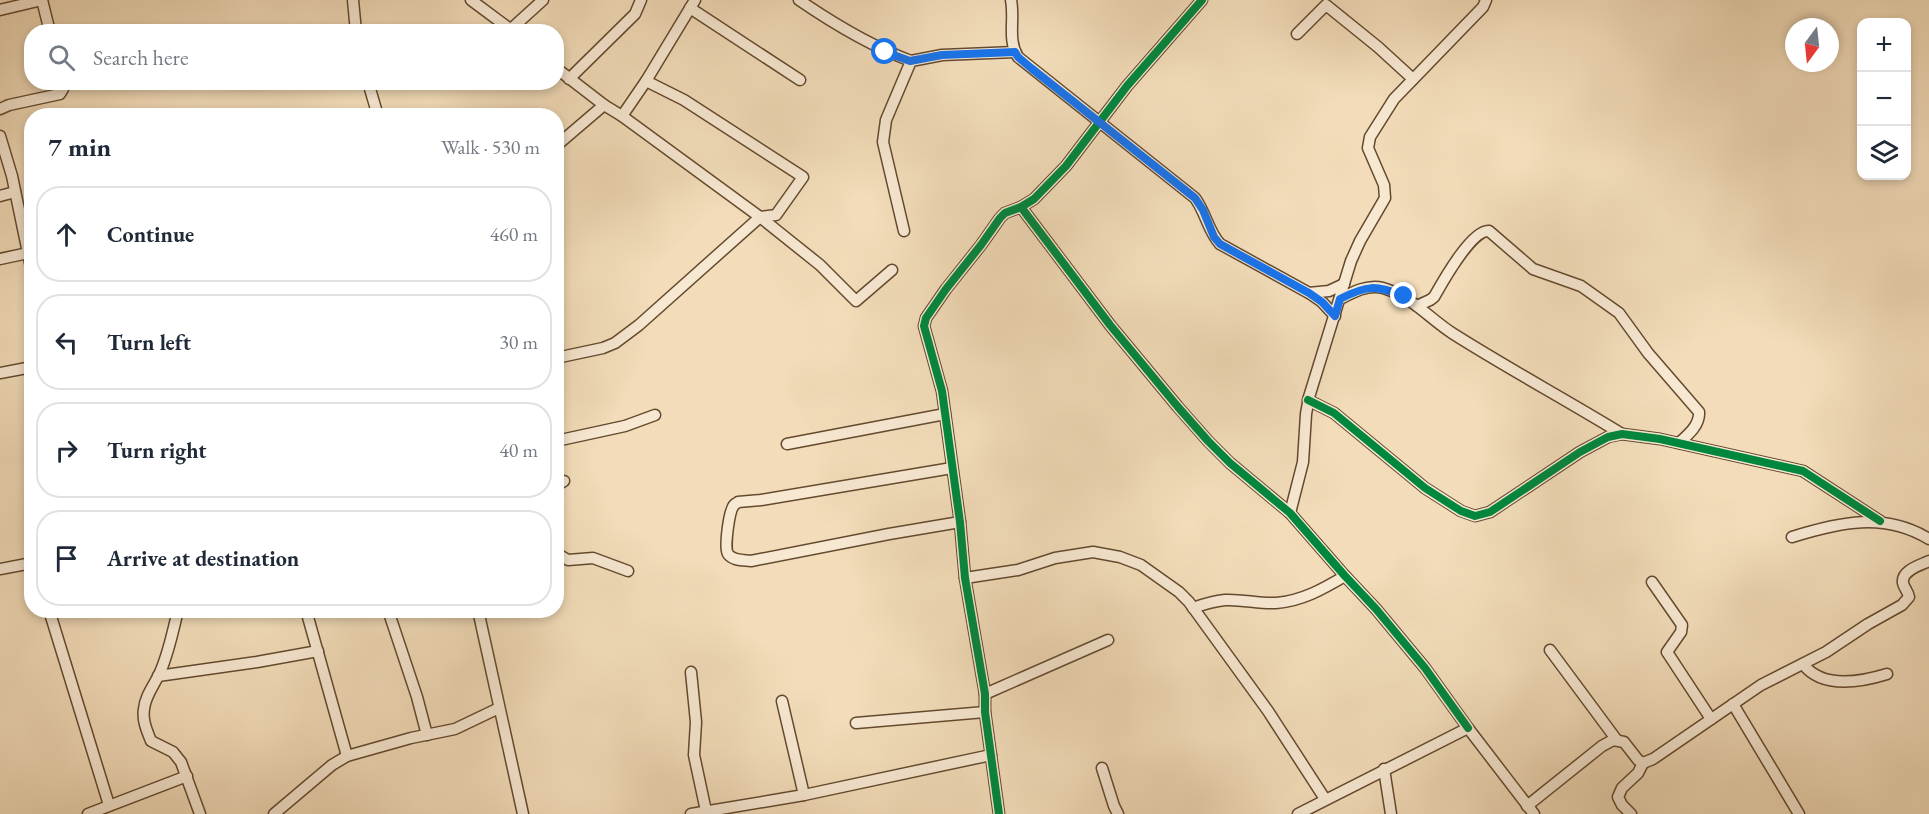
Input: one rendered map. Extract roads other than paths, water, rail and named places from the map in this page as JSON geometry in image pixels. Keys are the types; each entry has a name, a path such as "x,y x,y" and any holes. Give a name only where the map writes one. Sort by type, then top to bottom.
{"street":[{"path":"0,10 42,0 48,24"},
{"path":"352,0 355,24"},
{"path":"471,0 500,24"},
{"path":"512,24 543,0"},
{"path":"569,79 635,14 641,0"},
{"path":"799,0 831,22 885,52 910,61 942,55 1015,52"},
{"path":"1011,0 1011,40 1018,57 1195,198 1203,210 1214,237 1220,244 1309,293 1322,302 1335,316"},
{"path":"999,814 985,712 985,694 966,578 945,414 939,378 924,329 926,318 1000,218 1010,210 1021,207 1034,199 1066,166 1127,86 1202,0"},
{"path":"1290,513 1303,462 1308,400 1351,261 1385,198 1384,185 1368,148 1370,137 1394,99 1483,7 1486,0"},
{"path":"622,116 646,81 692,4 800,80"},
{"path":"1297,34 1326,5 1363,34 1413,79"},
{"path":"904,231 883,142 886,120 910,61"},
{"path":"564,75 760,217 819,265 856,301 892,270"},
{"path":"564,356 603,348 615,343 639,325 760,217 776,215 802,177 684,100 646,81"},
{"path":"0,109 60,94 63,90"},
{"path":"370,90 376,108"},
{"path":"564,139 604,105"},
{"path":"0,136 4,168 24,215"},
{"path":"0,196 15,192"},
{"path":"1021,207 1110,326 1208,441 1230,463 1290,513 1376,609 1425,668 1530,810 1602,746 1616,739"},
{"path":"1417,306 1434,297 1466,247 1481,233 1489,231 1533,269 1581,286 1619,313 1648,353 1699,412 1697,423 1688,436 1679,443"},
{"path":"0,259 24,254"},
{"path":"1309,293 1329,291 1344,284"},
{"path":"1340,299 1358,290 1380,287 1404,296 1434,321 1469,344 1622,434"},
{"path":"0,373 24,368"},
{"path":"1308,400 1334,413 1425,488 1461,511 1475,516 1490,512 1588,447 1608,437 1622,434 1679,443 1803,471 1880,521 1915,530 1929,539"},
{"path":"564,439 625,426 656,414"},
{"path":"787,444 945,414"},
{"path":"952,468 738,502 732,508 725,546 732,557 751,561 960,522"},
{"path":"1792,537 1826,526 1880,521"},
{"path":"966,578 1018,570 1054,558 1093,552 1120,557 1141,565 1179,592 1193,608 1268,711 1325,799"},
{"path":"564,558 568,560 593,558 628,571"},
{"path":"1631,814 1618,797 1622,788 1638,773 1643,762 1653,759 1761,685 1826,652 1906,602 1909,597 1903,582 1905,575 1908,571 1929,561"},
{"path":"0,569 24,564"},
{"path":"1193,608 1225,600 1276,603 1296,599 1318,591 1345,576"},
{"path":"1652,582 1682,625 1681,632 1667,652 1711,719"},
{"path":"51,618 109,805"},
{"path":"176,618 168,651 144,706 144,712 147,732 153,743 171,751 185,768 200,814"},
{"path":"308,618 347,756"},
{"path":"391,618 427,735"},
{"path":"480,618 522,811"},
{"path":"985,694 1108,640"},
{"path":"1550,650 1616,739 1624,742 1643,762"},
{"path":"158,676 318,651"},
{"path":"1803,664 1810,673 1842,682 1866,680 1887,674"},
{"path":"691,672 696,722 694,755 706,811"},
{"path":"782,701 804,795"},
{"path":"1733,704 1799,814"},
{"path":"274,814 332,765 347,756 455,729 499,708"},
{"path":"856,723 985,712"},
{"path":"1298,814 1468,728"},
{"path":"691,814 804,795 992,755"},
{"path":"1102,768 1118,814"},
{"path":"1384,769 1391,814"},
{"path":"88,814 187,776"},
{"path":"766,802 768,814"}]}
